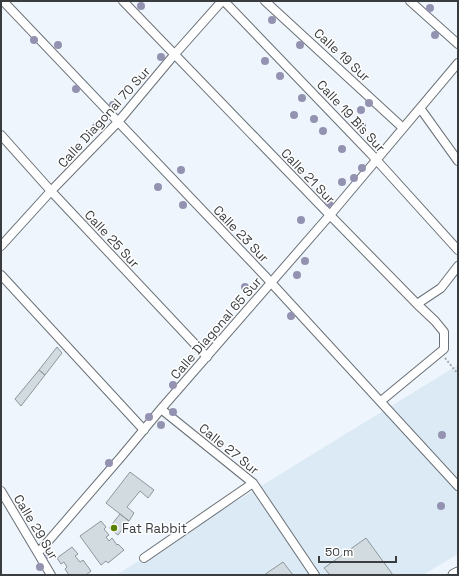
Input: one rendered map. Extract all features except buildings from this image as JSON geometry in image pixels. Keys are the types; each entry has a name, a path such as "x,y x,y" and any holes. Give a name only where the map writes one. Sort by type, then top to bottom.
{"main road":[{"path":"454,575 458,573"}],"street":[{"name":"Calle 23 Sur","path":"3,1 271,283 458,486"},
{"name":"Calle 21 Sur","path":"123,1 435,321 444,332 444,349"},
{"name":"Calle Diagonal 70 Sur","path":"1,246 118,122 174,55 223,1"},
{"name":"Calle 19 Bis Sur","path":"223,1 376,160 458,250"},
{"name":"Calle 19 Sur","path":"265,1 403,128"},
{"path":"410,1 458,44"},
{"name":"Calle Diagonal 65 Sur","path":"38,554 161,409 330,215 458,63"},
{"path":"420,108 458,160"},
{"name":"Calle 25 Sur","path":"1,136 207,357"},
{"path":"417,304 441,288 458,266"},
{"path":"1,275 144,430"},
{"path":"381,401 444,349"},
{"name":"Calle 27 Sur","path":"161,409 253,483 315,575"},
{"path":"144,558 253,483"},
{"name":"Calle 29 Sur","path":"1,491 51,575"}],"path":[{"path":"444,349 445,358 458,374"}],"shaded area":[{"path":"458,365 458,554 423,575 116,575"}],"place":[{"name":"Fat Rabbit","path":"114,528"}]}
